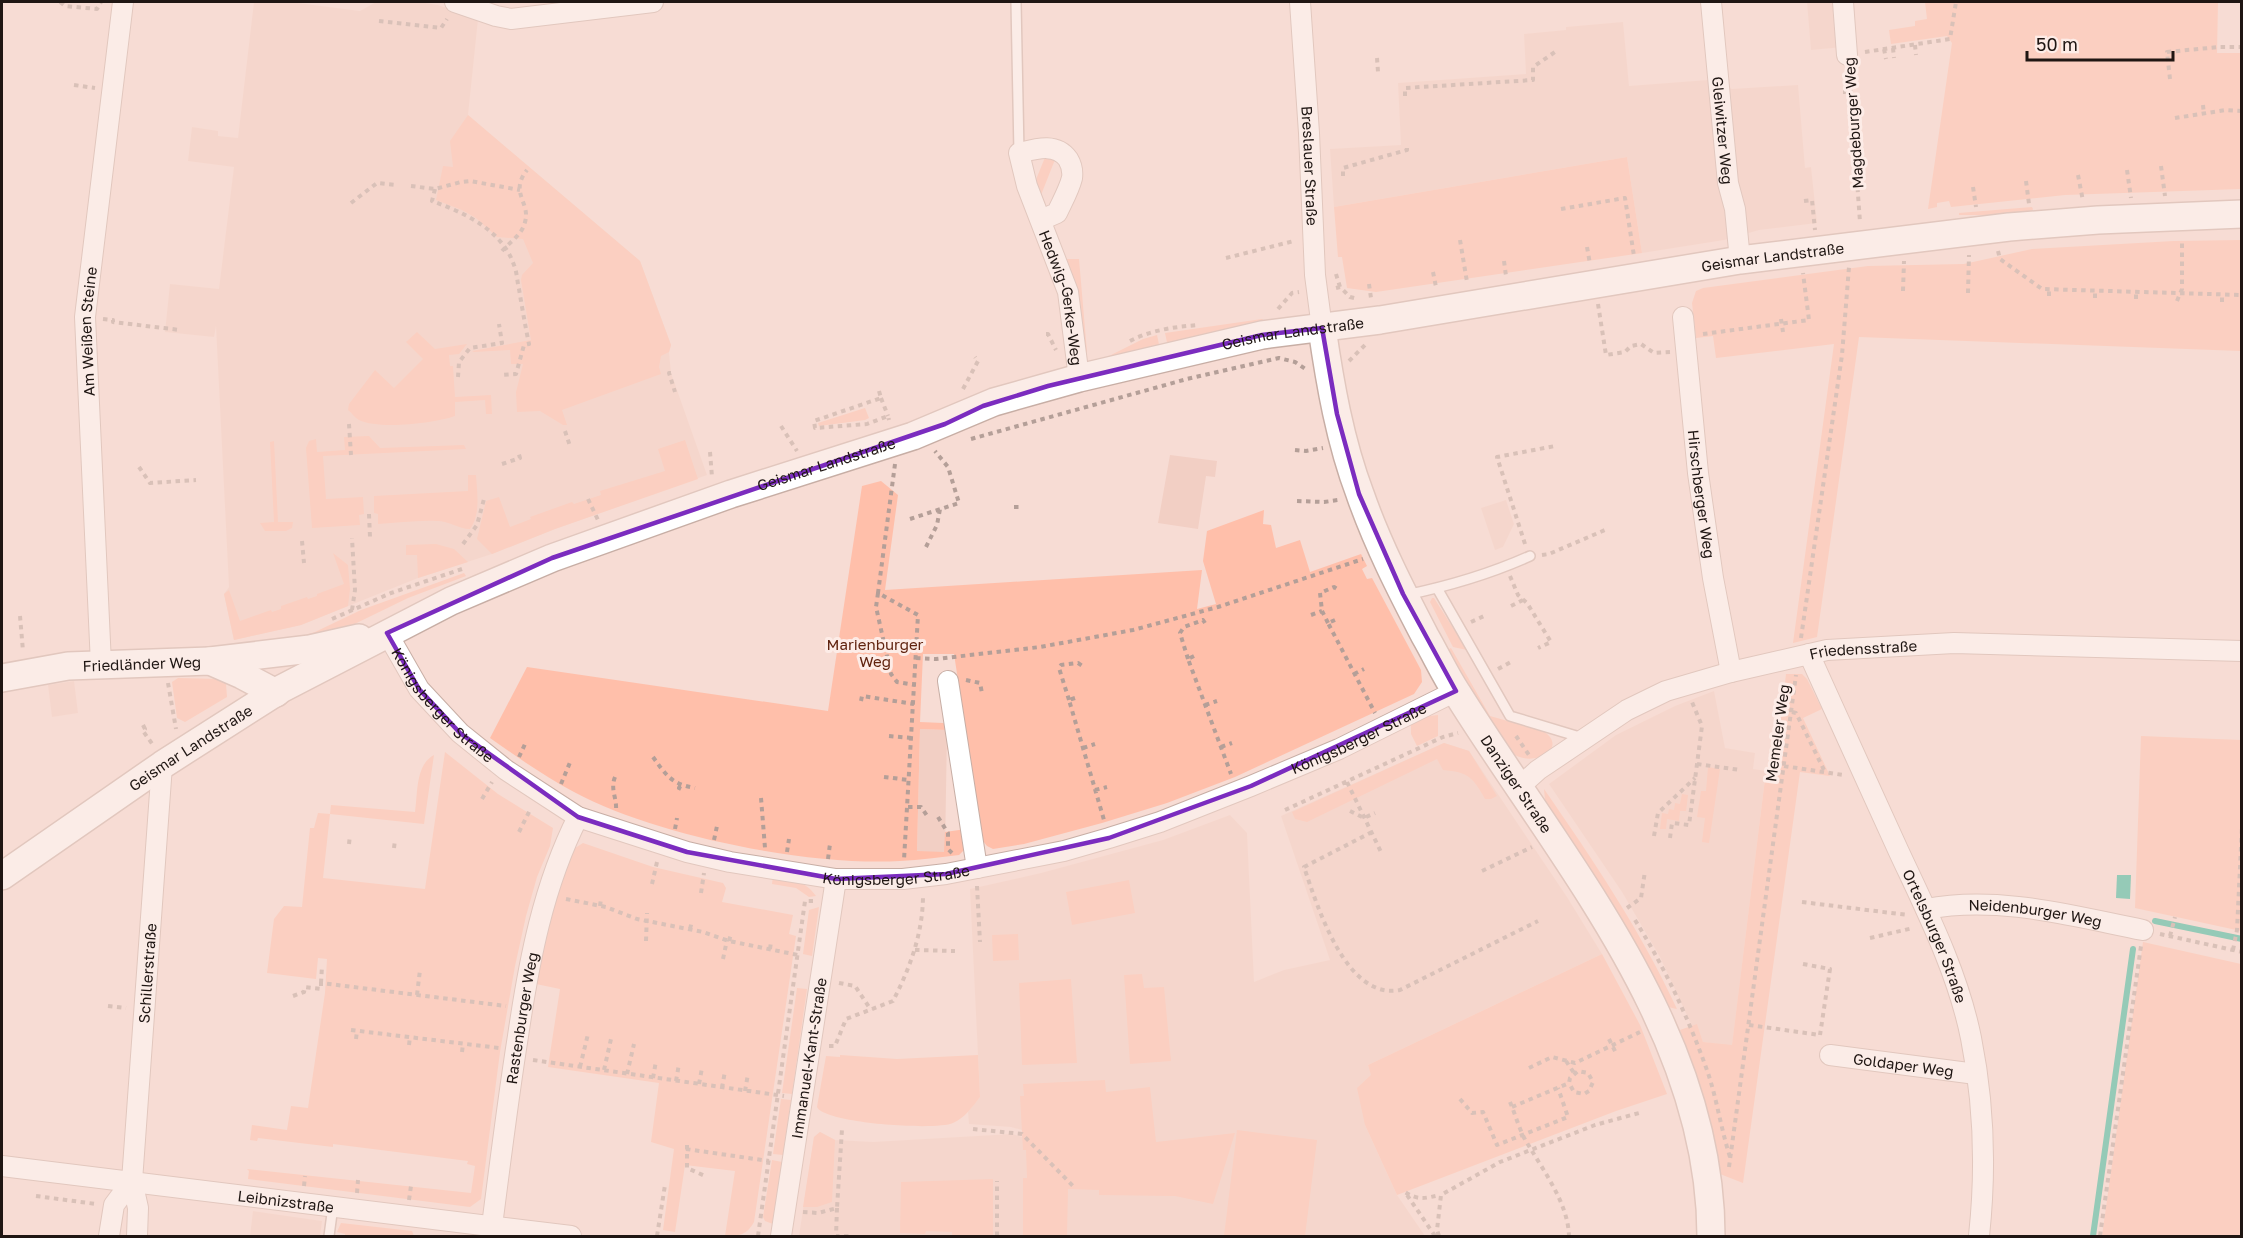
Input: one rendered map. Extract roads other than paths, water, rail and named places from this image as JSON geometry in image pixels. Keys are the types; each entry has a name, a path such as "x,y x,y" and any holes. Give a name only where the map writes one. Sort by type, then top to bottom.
{"main road":[{"name":"Geismar Landstraße","path":"2,876 157,754 451,601 552,558 771,481 913,436 994,402 1079,378 1262,335 1380,320 1740,260 1856,253 2098,220 2241,214"},
{"name":"Danziger Straße","path":"1322,328 1337,414 1359,494 1403,596 1456,691 1627,956 1676,1059 1698,1129 1711,1201 1711,1236"},
{"name":"Geismar Landstraße","path":"210,661 310,649 387,633"},
{"name":"Friedländer Weg","path":"2,678 68,666 210,661 276,693"}],"street":[{"name":"Am Weißen Steine","path":"101,664 85,317 123,2"},
{"path":"453,6 511,19 653,2"},
{"name":"Breslauer Straße","path":"1300,2 1310,133 1310,186 1315,275 1322,328"},
{"name":"Gleiwitzer Weg","path":"1711,2 1728,183 1735,209 1740,260"},
{"name":"Magdeburger Weg","path":"1843,2 1848,55"},
{"name":"Hedwig-Gerke-Weg","path":"1041,220 1057,213 1072,179 1071,165 1064,155 1054,149 1040,148 1019,153 1027,186 1068,292 1079,378"},
{"name":"Hirschberger Weg","path":"1684,335 1698,473 1713,578 1731,672"},
{"name":"Königsberger Straße","path":"387,633 418,689 445,719 492,760 578,817 687,852 836,879 974,875 1109,838 1160,822 1238,792 1339,749 1456,691"},
{"name":"Friedensstraße","path":"1518,788 1538,770 1627,710 1666,691 1731,672 1804,655 1859,647 1954,643 2241,651"},
{"name":"Ortelsburger Straße","path":"1804,655 1865,779 1929,917 1954,978 1971,1037 1982,1133 1983,1174 1979,1236"},
{"path":"948,681 974,875"},
{"name":"Schillerstraße","path":"137,1236 138,1208 132,1181 157,754"},
{"name":"Rastenburger Weg","path":"492,1226 514,1058 531,958 546,895 567,839 578,817"},
{"name":"Immanuel-Kant-Straße","path":"781,1233 836,879"},
{"name":"Neidenburger Weg","path":"1929,917 1949,904 1972,903 2019,907 2143,930"},
{"name":"Goldaper Weg","path":"1828,1046 1976,1074"},
{"name":"Leibnizstraße","path":"2,1166 571,1236"},
{"path":"109,1236 114,1205 132,1181"}],"lane":[{"name":"Hedwig-Gerke-Weg","path":"1016,2 1019,153"},
{"path":"1403,596 1506,567 1530,556"},
{"path":"1437,588 1510,716 1585,739"},
{"path":"329,1236 333,1206"}],"waterway":[{"path":"2155,921 2242,939"},
{"path":"2093,1236 2133,949"}],"park label":[{"name":"Marienburger Weg","path":"875,652"}]}
